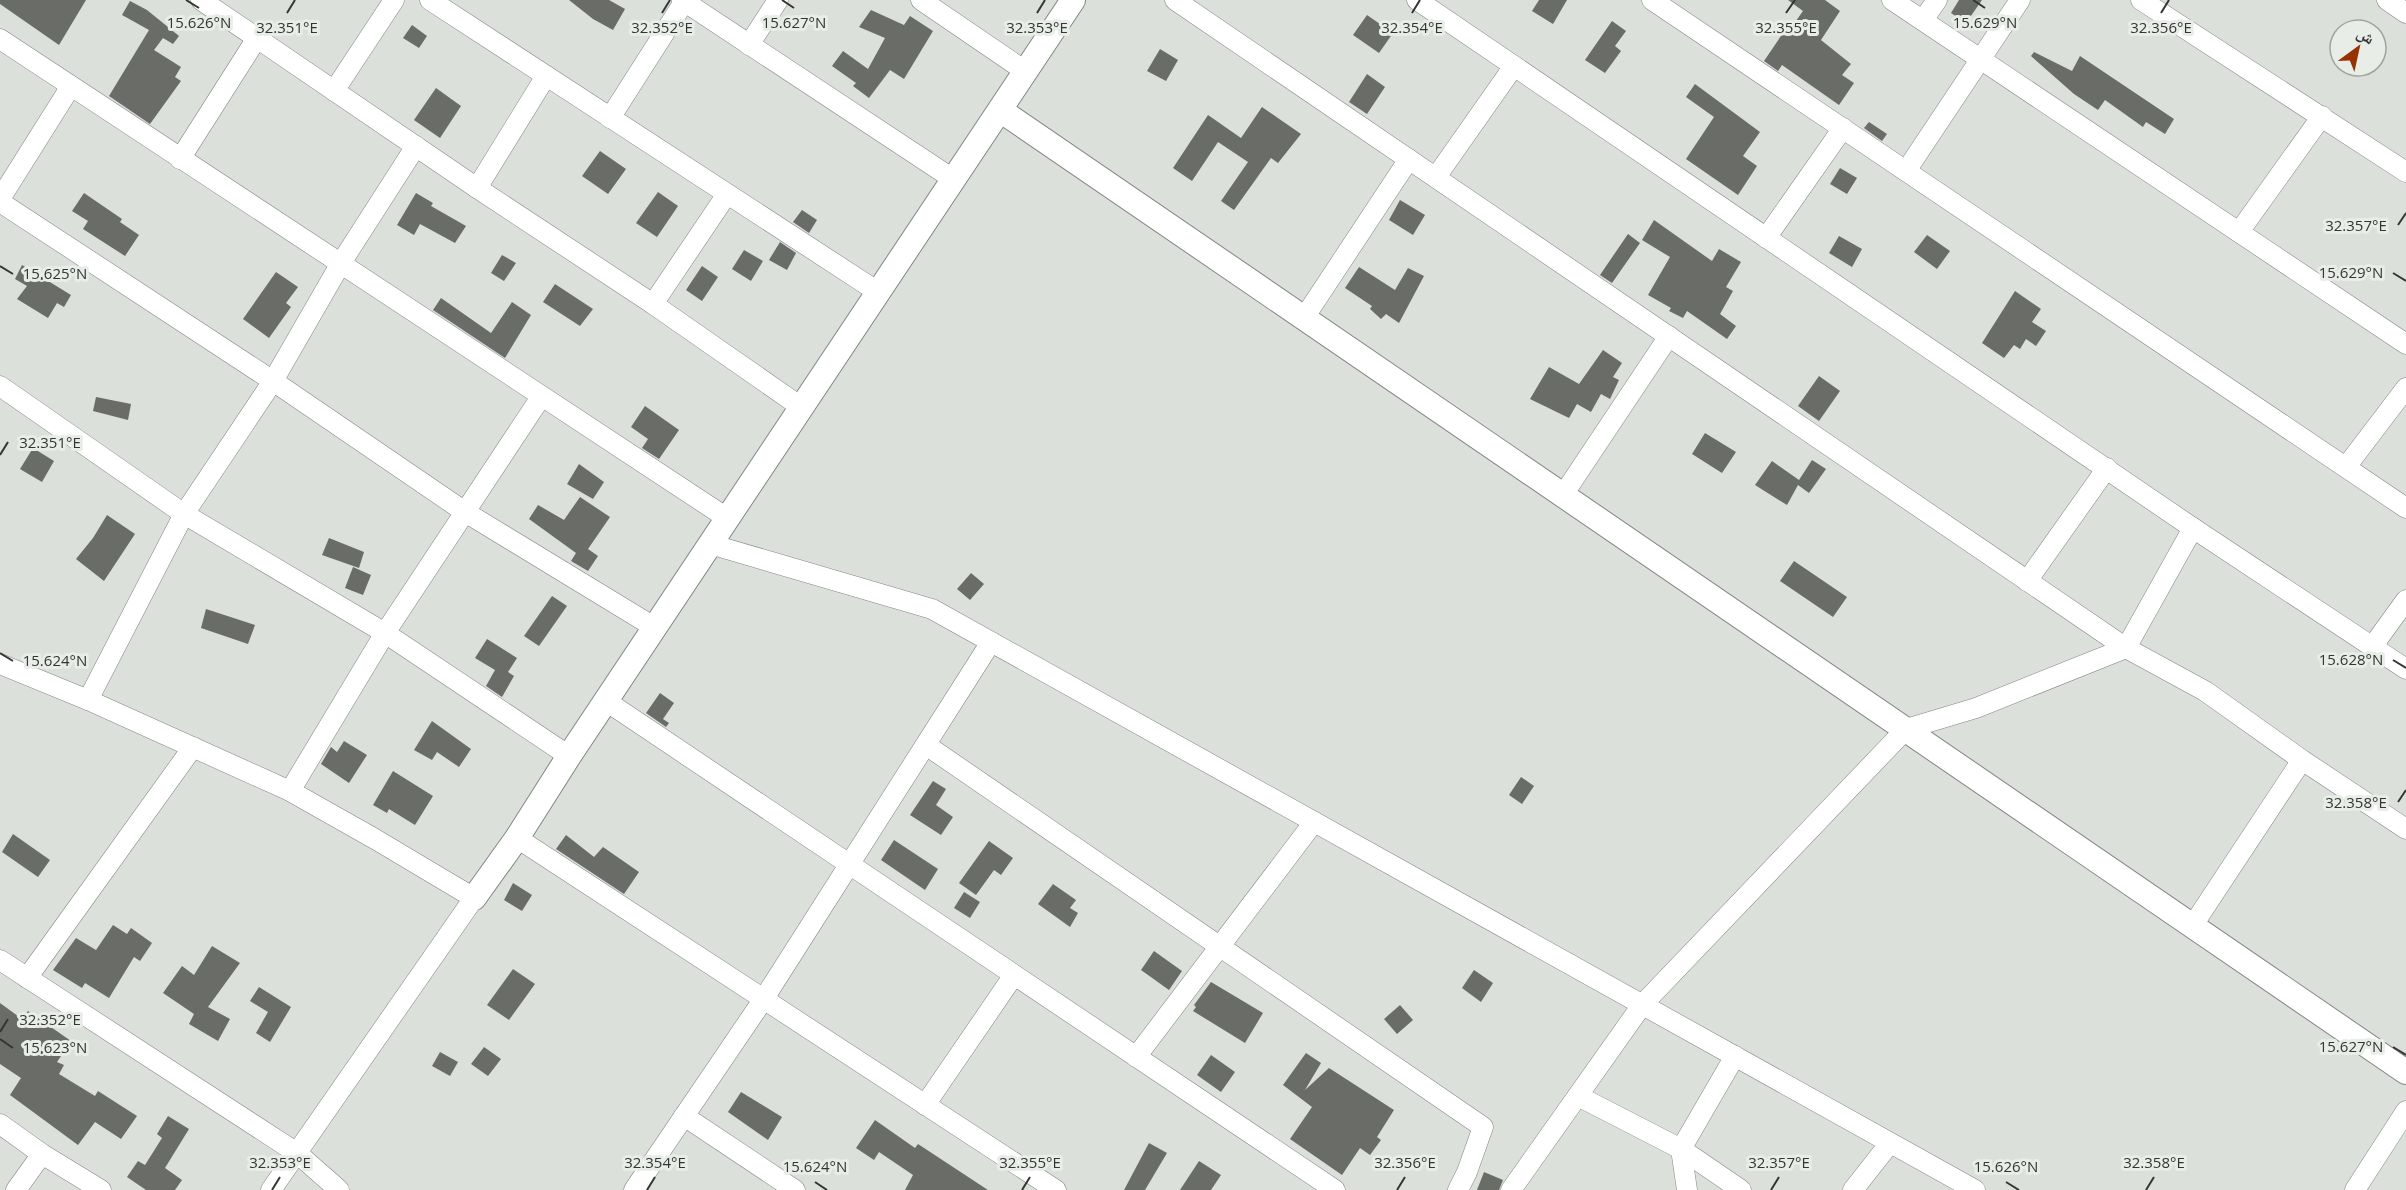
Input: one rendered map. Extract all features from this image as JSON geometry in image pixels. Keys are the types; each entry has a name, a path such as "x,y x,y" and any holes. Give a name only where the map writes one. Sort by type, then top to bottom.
{"street":[{"path":"201,0 477,188 653,304 801,407"},
{"path":"334,91 394,0"},
{"path":"430,0 878,292"},
{"path":"749,45 778,0"},
{"path":"921,0 1025,71"},
{"path":"271,1190 517,838 654,627 1072,0"},
{"path":"1175,0 2126,648 2205,691 2302,760 2406,829"},
{"path":"1417,0 2193,528 2406,669"},
{"path":"1652,0 2406,508"},
{"path":"1892,0 2406,344"},
{"path":"1923,20 1936,0"},
{"path":"1906,171 2020,0"},
{"path":"2141,0 2406,172"},
{"path":"2386,0 2406,13"},
{"path":"610,118 683,1 953,179"},
{"path":"180,159 257,38"},
{"path":"0,39 727,518"},
{"path":"1436,177 1514,66"},
{"path":"477,188 546,76"},
{"path":"71,86 0,201 273,381 465,512 654,627"},
{"path":"1000,110 2193,925 2402,1061"},
{"path":"2239,232 2322,116"},
{"path":"1766,238 1843,128"},
{"path":"88,700 184,514 273,381 341,263 416,146"},
{"path":"1304,318 1409,159"},
{"path":"653,304 727,194"},
{"path":"1563,495 1669,336"},
{"path":"0,386 184,514 385,633 569,756"},
{"path":"2346,467 2406,388"},
{"path":"290,791 385,633 541,397"},
{"path":"2027,581 2108,468"},
{"path":"1511,1190 1642,1005 1906,729 1976,708 2126,648 2193,528"},
{"path":"710,544 932,609 1975,1190"},
{"path":"2372,647 2406,600"},
{"path":"634,1190 764,1000 991,642"},
{"path":"0,664 88,700 290,791 474,898"},
{"path":"606,701 1335,1190"},
{"path":"926,745 1484,1127 1458,1190"},
{"path":"27,978 193,747"},
{"path":"2193,925 2302,760"},
{"path":"1136,1057 1314,822"},
{"path":"517,838 1056,1190"},
{"path":"0,960 297,1153 339,1190"},
{"path":"925,1105 1014,975"},
{"path":"1687,1190 1681,1149 1735,1056"},
{"path":"1578,1096 1681,1149 1741,1190"},
{"path":"2355,1190 2406,1111"},
{"path":"684,1116 795,1190"},
{"path":"0,1124 42,1154 101,1190"},
{"path":"1853,1190 1890,1143"},
{"path":"16,1190 42,1154"}],"building":[{"path":"0,0 86,0 59,45 0,4"},
{"path":"569,0 609,0 625,9 613,30 593,19"},
{"path":"1539,0 1567,0 1553,24 1532,11"},
{"path":"1788,0 1825,0 1840,11 1821,40 1851,64 1842,75 1854,83 1839,105 1782,65 1778,71 1764,61 1783,33 1786,35 1803,11"},
{"path":"1959,0 1982,0 1966,23 1951,13"},
{"path":"130,1 147,10 179,36 173,44 163,38 154,50 181,67 175,77 181,81 150,124 109,96 149,30 122,15"},
{"path":"871,10 904,25 910,16 933,31 904,79 890,70 869,98 853,86 856,83 832,66 843,51 868,69 885,38 859,27"},
{"path":"1367,15 1393,33 1379,53 1353,35"},
{"path":"1612,21 1626,31 1615,46 1621,51 1605,73 1585,60"},
{"path":"412,25 427,36 419,48 403,38"},
{"path":"1160,49 1178,60 1166,81 1147,71"},
{"path":"2034,52 2072,71 2080,56 2174,119 2165,134 2146,122 2143,127 2105,100 2098,110 2074,94 2031,56"},
{"path":"1367,74 1385,87 1367,114 1349,102"},
{"path":"1695,84 1760,132 1743,156 1757,166 1738,195 1686,159 1714,117 1686,97"},
{"path":"436,88 461,106 440,138 414,120"},
{"path":"1262,107 1301,134 1278,163 1271,158 1234,210 1221,201 1248,162 1218,142 1192,181 1173,168 1208,115 1241,138"},
{"path":"1869,122 1887,134 1882,141 1864,128"},
{"path":"600,151 626,169 608,194 582,176"},
{"path":"1840,168 1857,178 1847,194 1830,184"},
{"path":"658,192 678,206 657,237 636,223"},
{"path":"84,193 122,219 120,222 139,235 125,256 83,229 88,221 72,211"},
{"path":"416,193 433,203 431,206 466,226 455,243 420,224 414,235 397,225"},
{"path":"1400,200 1425,215 1413,235 1389,220"},
{"path":"802,210 817,220 809,233 793,222"},
{"path":"1654,220 1712,261 1719,249 1741,262 1726,287 1733,291 1720,314 1736,326 1727,339 1687,311 1683,318 1669,311 1671,308 1648,295 1670,257 1642,240"},
{"path":"1628,234 1640,243 1612,283 1600,275"},
{"path":"1927,235 1950,251 1937,269 1914,252"},
{"path":"1839,236 1862,249 1852,267 1829,253"},
{"path":"780,242 796,253 787,270 769,260"},
{"path":"744,250 763,261 751,281 732,269"},
{"path":"502,255 516,263 504,281 491,273"},
{"path":"22,265 71,295 64,307 57,303 48,318 17,299 27,286 15,279"},
{"path":"702,266 718,277 702,301 686,290"},
{"path":"1359,267 1395,290 1408,268 1424,276 1399,323 1386,314 1381,319 1370,309 1372,306 1345,288"},
{"path":"276,272 298,287 286,303 291,307 269,338 243,319"},
{"path":"555,284 593,309 580,326 543,302"},
{"path":"2015,291 2041,309 2032,322 2046,331 2036,346 2026,339 2020,349 2014,345 2004,358 1982,343"},
{"path":"441,298 491,333 512,302 531,315 505,358 433,310"},
{"path":"1603,350 1622,363 1613,377 1619,380 1610,399 1601,394 1591,412 1577,404 1569,418 1530,399 1549,367 1579,384"},
{"path":"1819,376 1840,391 1819,421 1798,406"},
{"path":"96,397 131,404 128,420 93,411"},
{"path":"645,406 679,430 659,459 642,448 648,439 631,427"},
{"path":"1705,433 1736,452 1722,473 1692,454"},
{"path":"33,448 54,461 42,482 20,469"},
{"path":"1812,460 1826,469 1809,493 1798,485 1787,505 1755,485 1772,461 1799,480"},
{"path":"579,464 604,482 593,499 567,484"},
{"path":"580,497 610,517 588,549 598,556 588,571 571,561 576,553 529,519 538,505 564,520"},
{"path":"107,515 135,534 104,581 76,559 93,538"},
{"path":"329,538 364,552 359,568 322,555"},
{"path":"1794,561 1847,597 1833,617 1780,581"},
{"path":"353,567 371,575 363,595 345,588"},
{"path":"971,573 984,584 970,600 957,589"},
{"path":"552,596 567,606 539,646 524,636"},
{"path":"206,609 255,625 248,644 201,628"},
{"path":"487,639 517,658 508,672 514,676 502,697 486,686 495,670 475,658"},
{"path":"660,693 674,703 663,719 669,723 666,727 646,713"},
{"path":"432,721 471,749 459,767 437,752 432,760 414,750"},
{"path":"344,741 367,755 349,783 321,764 331,747 337,752"},
{"path":"393,771 433,796 415,825 389,809 387,813 373,805"},
{"path":"1521,777 1534,786 1522,804 1509,795"},
{"path":"933,781 946,789 936,805 953,817 941,835 910,815"},
{"path":"13,834 50,860 38,877 2,852"},
{"path":"566,835 594,857 603,847 639,872 624,894 556,849"},
{"path":"894,840 938,869 925,890 881,860"},
{"path":"989,841 1013,858 1001,875 994,870 976,895 959,883"},
{"path":"513,883 532,895 522,911 504,900"},
{"path":"1053,884 1076,900 1070,908 1078,913 1070,927 1038,904"},
{"path":"964,892 980,902 970,918 954,908"},
{"path":"113,925 127,934 131,928 152,943 140,961 134,957 109,998 85,983 82,988 53,970 76,938 96,950"},
{"path":"212,946 240,963 208,1007 230,1019 218,1041 189,1024 194,1014 163,993 182,966 194,975"},
{"path":"1154,951 1182,971 1169,990 1141,970"},
{"path":"513,969 535,984 509,1020 487,1005"},
{"path":"1474,970 1493,983 1481,1002 1462,988"},
{"path":"1211,982 1263,1013 1245,1043 1193,1011 1196,1007 1194,1005"},
{"path":"259,987 291,1007 270,1042 256,1033 268,1012 250,1001"},
{"path":"0,1003 22,1019 28,1011 71,1041 57,1062 64,1065 59,1074 95,1096 98,1091 137,1116 121,1139 95,1122 78,1145 10,1095 21,1078 0,1064"},
{"path":"1400,1005 1413,1020 1397,1034 1384,1019"},
{"path":"484,1047 501,1059 488,1076 471,1064"},
{"path":"440,1052 458,1062 450,1076 432,1066"},
{"path":"1306,1053 1321,1063 1305,1090 1329,1068 1394,1110 1377,1137 1381,1140 1370,1155 1360,1148 1342,1175 1290,1139 1312,1107 1283,1085"},
{"path":"1211,1055 1235,1072 1221,1092 1197,1075"},
{"path":"741,1092 782,1117 768,1140 728,1112"},
{"path":"168,1116 189,1129 165,1168 182,1180 175,1190 146,1190 127,1177 138,1161 145,1165 162,1138 157,1134"},
{"path":"875,1120 915,1148 918,1144 988,1190 905,1190 913,1175 879,1152 874,1160 856,1148"},
{"path":"1149,1143 1167,1153 1145,1190 1124,1190"},
{"path":"1199,1161 1221,1175 1211,1190 1180,1190"},
{"path":"1484,1172 1503,1180 1499,1190 1477,1190"}]}
